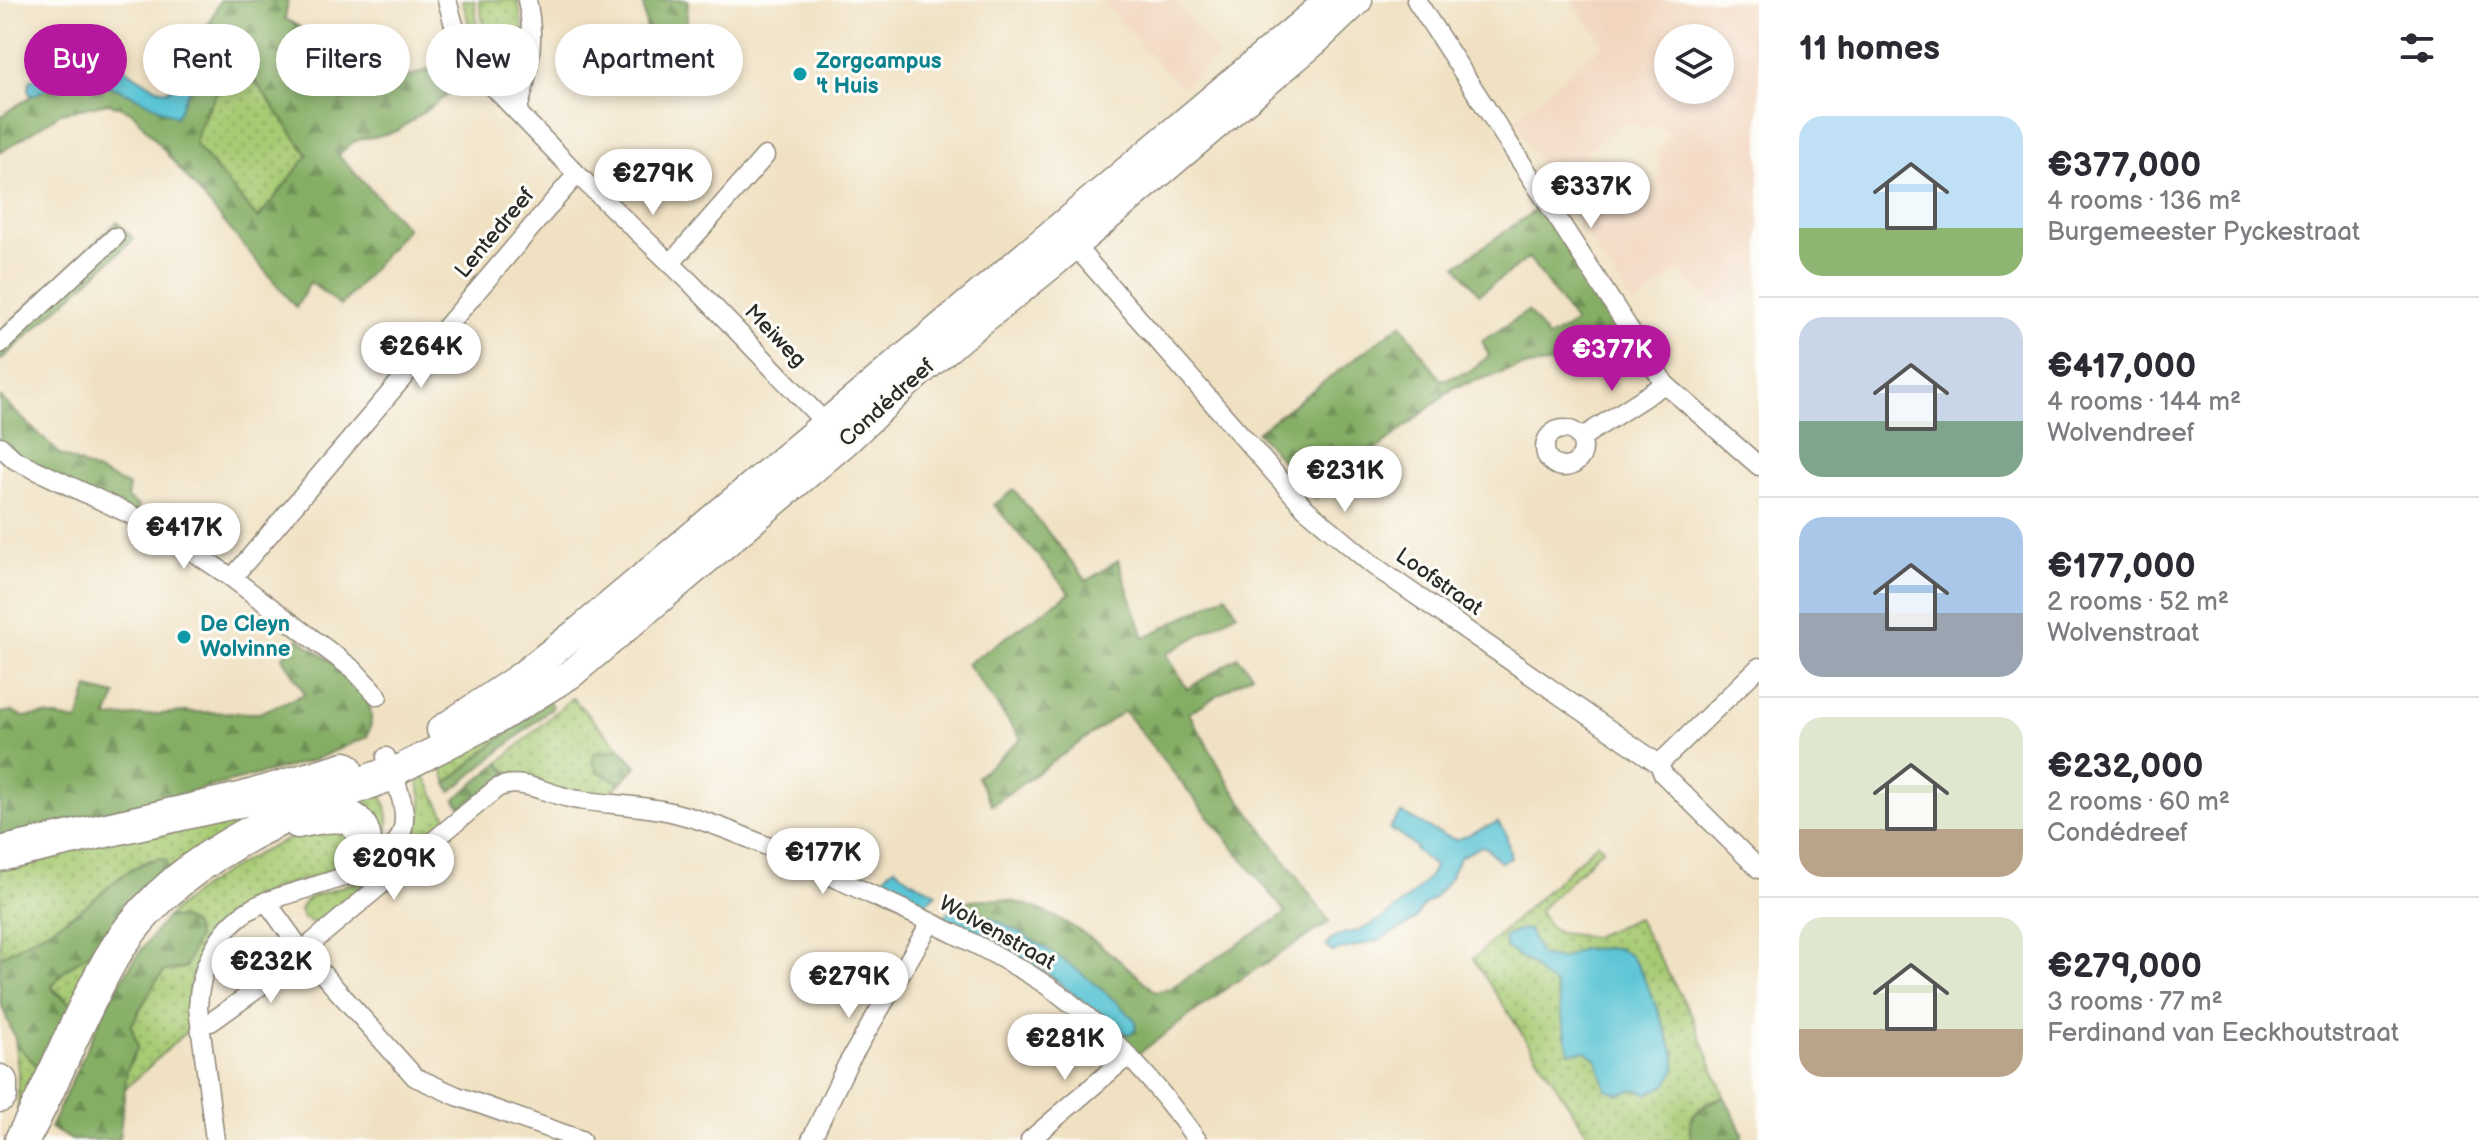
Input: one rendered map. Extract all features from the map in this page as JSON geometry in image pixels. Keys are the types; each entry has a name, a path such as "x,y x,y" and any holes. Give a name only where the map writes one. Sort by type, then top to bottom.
{"highway":[{"path":"22,1140 86,1005 112,957 142,914 205,860 389,765"},
{"path":"0,854 389,765"},
{"path":"266,826 329,815 349,817 356,821 364,835 364,869"},
{"path":"0,1082 0,1095"}],"main road":[{"name":"Condédreef","path":"389,765 496,720 571,674 835,433 922,371 1069,234 1330,0"},
{"name":"Condédreef","path":"1069,234 1315,41 1358,0"}],"street":[{"name":"Meiweg","path":"447,0 459,43 473,66 577,174 671,263 835,433"},
{"path":"517,112 527,82 532,47 527,0"},
{"path":"1416,0 1665,384 1759,466"},
{"path":"671,263 765,156"},
{"name":"Lentedreef","path":"232,578 577,174"},
{"name":"Loofstraat","path":"1069,234 1305,508 1374,566 1659,764 1663,774 1759,869"},
{"path":"0,344 115,237"},
{"path":"1581,438 1665,384"},
{"path":"0,446 15,460 155,526 232,578 354,670 378,696"},
{"path":"1659,764 1759,667"},
{"path":"215,1140 202,1049 199,992 210,957 220,939 248,910 266,901 364,869 390,852 401,835 405,818 389,765"},
{"name":"Wolvenstraat","path":"302,951 506,783 518,783 569,799 671,812 734,831 931,922 1030,975 1081,1012 1128,1056 1172,1105 1197,1140"},
{"path":"266,901 302,951 415,1077 457,1096 581,1140"},
{"path":"811,1140 847,1065 931,922"},
{"path":"211,1022 302,951"},
{"path":"1030,1140 1128,1056"}],"shaded area":[{"path":"1101,0 1174,0 1219,55 1180,88"},
{"path":"1570,0 1759,0 1759,281 1724,310 1717,301 1711,305 1680,269 1634,306 1577,220 1606,196 1616,201 1632,201 1651,190 1657,181 1660,166 1656,150 1671,137 1665,129 1661,131 1653,123 1645,130 1639,124 1621,124 1586,153 1585,173 1592,182 1567,204 1513,121 1604,44"}],"green space":[{"path":"220,0 288,0 285,19 294,24 276,24 276,96 338,96 341,101 355,96 410,96 410,76 426,70 426,96 446,96 397,131 353,142 338,155 407,228 341,306 310,282 296,308 132,112 108,103 61,113 0,153 0,117 32,96 127,96 127,93 176,116 185,96 215,96 200,125 195,145 258,219 308,155 260,88 260,24 209,23"},
{"path":"462,0 474,0 477,24 469,24"},
{"path":"479,0 518,0 522,24 484,24"},
{"path":"643,0 688,0 687,24 646,24"},
{"path":"260,88 308,155 258,219 195,145 200,125 215,96 260,96"},
{"path":"1540,207 1623,330 1584,357 1521,367 1455,387 1315,499 1257,432 1401,324 1441,380 1468,372 1489,356 1482,341 1528,311 1548,338 1575,323 1529,258 1479,294 1457,265"},
{"path":"117,222 134,239 0,361 0,332"},
{"path":"0,397 61,455 129,486 127,498 139,506 128,526 29,477 0,454"},
{"path":"1014,490 1087,581 1118,560 1144,638 1226,595 1237,613 1167,654 1187,689 1238,657 1252,674 1189,713 1230,785 1330,922 1231,985 1138,1054 1091,1008 1045,971 941,921 959,906 975,900 1012,901 1035,908 1100,945 1155,992 1169,989 1286,913 1124,711 992,805 977,777 1021,739 967,664 1070,593 994,505"},
{"path":"298,638 339,667 362,691 369,705 371,720 367,737 311,761 0,836 0,713 12,711 23,717 45,715 78,721 88,688 116,695 107,718 186,712 259,713 305,694 283,657"},
{"path":"572,698 620,748 606,752 599,772 620,783 606,798 534,785 499,763"},
{"path":"547,699 447,783 441,765"},
{"path":"547,699 553,707 451,792 447,783"},
{"path":"620,748 637,766 620,783 599,772 592,762 594,754 601,750 606,752"},
{"path":"499,763 508,774 461,807 455,799"},
{"path":"422,774 446,820 321,922 317,924 303,919 300,910 306,900 368,878 391,864 410,845 421,814 422,798 418,782"},
{"path":"334,781 169,869 166,860 162,859 139,865 72,916 0,957 0,865"},
{"path":"381,792 388,818 387,831 381,844 338,807"},
{"path":"327,822 361,843 346,868 274,889 246,904 222,924 204,949 192,978 190,1028 124,1090 127,1070 138,1046 131,1026 165,971 185,968 197,938 193,925 183,919 167,917 223,874 263,851"},
{"path":"1598,843 1603,848 1539,911 1550,927 1559,933 1593,937 1637,918 1692,1016 1724,1096 1706,1103 1690,1138 1692,1140 1592,1140 1473,959"},
{"path":"159,858 166,860 169,869 101,945 64,971 52,986 74,1006 44,1073 18,1047 0,1001 0,957 71,916 127,873"},
{"path":"167,917 183,919 193,925 197,938 185,968 165,971 131,1026 138,1046 127,1070 119,1140 72,1140 50,1128 108,1002 137,955"},
{"path":"101,945 74,1006 52,987 64,971"},
{"path":"15,1039 18,1047 44,1073 18,1111 18,1071"},
{"path":"1724,1096 1742,1132 1742,1140 1692,1140 1692,1118 1702,1107"}],"water":[{"path":"127,70 143,80 143,96 186,96 176,117 127,93"},
{"path":"1402,813 1456,840 1498,822 1506,834 1511,858 1500,862 1482,846 1460,857 1448,881 1408,925 1377,941 1332,952 1326,946 1329,941 1382,918 1415,892 1430,874 1434,866 1415,850 1417,848 1389,828"},
{"path":"895,867 910,880 937,893 918,910 880,893 884,878"},
{"path":"959,904 1006,925 1073,967 1133,1018 1135,1031 1128,1034 1114,1031 1045,971 941,918"},
{"path":"1521,929 1529,930 1540,955 1561,959 1581,949 1617,948 1629,954 1657,1007 1675,1056 1675,1071 1666,1085 1648,1094 1636,1089 1619,1094 1606,1089 1597,1059 1586,1051 1569,1052 1555,985 1506,948 1504,937"}],"place":[{"name":"Zorgcampus 't Huis","path":"800,74"},
{"name":"De Cleyn Wolvinne","path":"184,637"}]}
